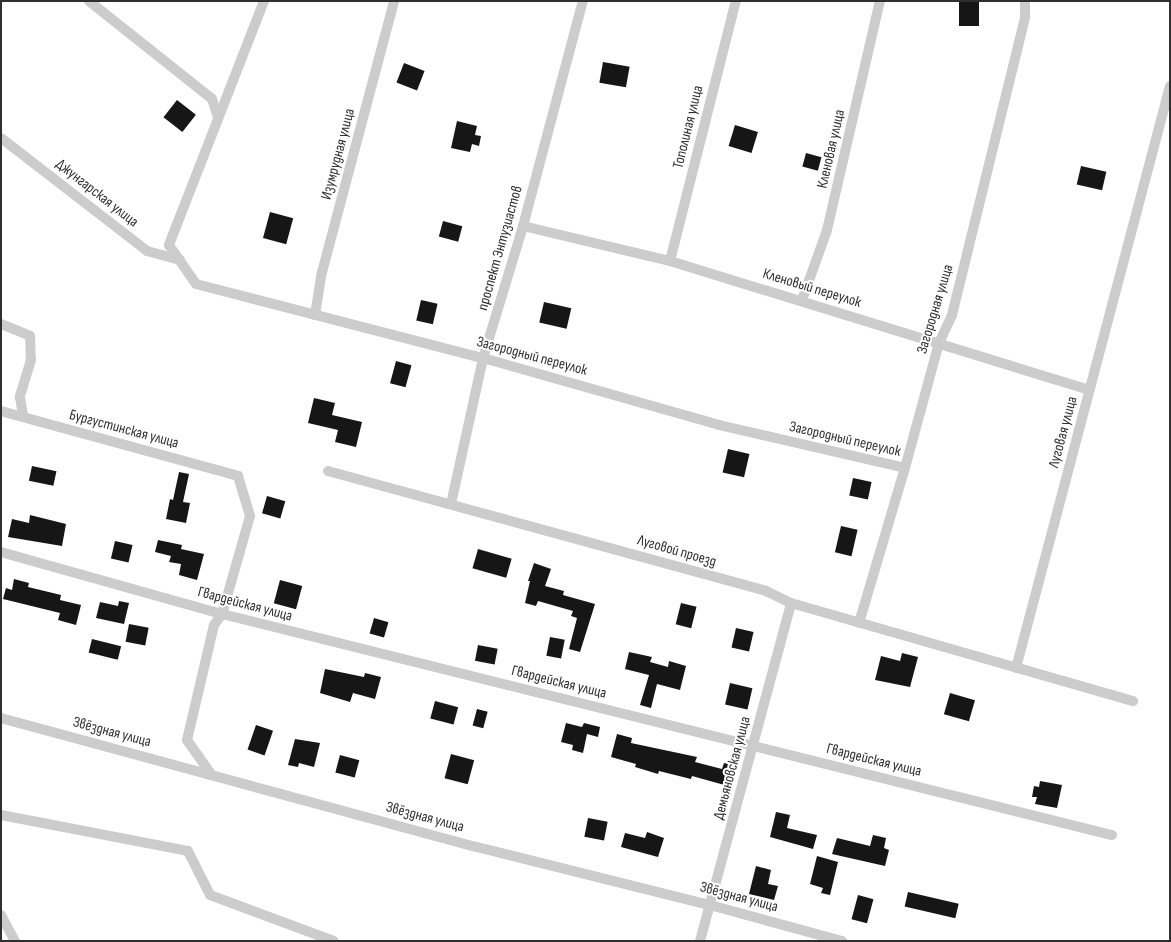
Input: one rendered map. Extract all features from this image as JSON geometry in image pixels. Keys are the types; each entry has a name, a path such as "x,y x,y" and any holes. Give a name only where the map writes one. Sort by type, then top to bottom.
{"street":[{"path":"89,1 212,99 218,118"},
{"path":"218,118 264,1"},
{"name":"Изумрудная улица","path":"315,314 321,276 394,1"},
{"name":"проспект Энтузиастов","path":"451,504 483,358 523,226 583,1"},
{"name":"Тополиная улица","path":"670,261 736,1"},
{"name":"Кленовая улица","path":"802,300 827,230 880,1"},
{"name":"Загородная улица","path":"859,623 905,468 939,343 952,315 1025,18 1025,1"},
{"name":"Луговая улица","path":"1016,668 1170,86"},
{"name":"Загородный переулок","path":"218,118 169,245 196,284 483,358 719,424 905,468"},
{"name":"Джунгарская улица","path":"1,138 148,251 180,260"},
{"name":"Кленовый переулок","path":"523,226 670,261 802,300 1090,390"},
{"path":"1,324 30,336 31,360 20,397 23,417"},
{"name":"Бургустинская улица","path":"1,411 238,476 250,516 222,614"},
{"name":"Луговой проезд","path":"328,471 766,591 791,603 1016,668"},
{"name":"Гвардейская улица","path":"1,552 222,614 1112,835"},
{"name":"Демьяновская улица","path":"700,941 791,603"},
{"path":"211,774 187,740 214,625 222,614"},
{"path":"1016,668 1133,701"},
{"name":"Звёздная улица","path":"1,718 477,847 710,904 842,941"},
{"path":"1,815 188,851 210,895 334,941"},
{"path":"1,915 15,941"}],"building":[{"path":"959,1 979,1 979,26 959,26"},
{"path":"603,62 630,67 626,87 599,83"},
{"path":"404,63 425,71 417,90 396,83"},
{"path":"177,100 196,115 182,132 163,117"},
{"path":"457,121 477,126 475,135 481,136 479,146 472,144 470,152 451,148"},
{"path":"735,125 758,132 752,153 729,146"},
{"path":"806,153 821,157 818,171 802,167"},
{"path":"1081,166 1106,172 1102,190 1077,185"},
{"path":"270,212 293,218 286,244 263,238"},
{"path":"443,221 462,226 458,242 439,236"},
{"path":"421,300 438,304 433,324 416,320"},
{"path":"544,302 571,308 567,329 539,322"},
{"path":"396,361 411,365 406,387 390,383"},
{"path":"314,398 335,403 332,415 362,422 356,447 335,442 338,430 308,423"},
{"path":"728,449 749,454 744,477 723,472"},
{"path":"32,466 56,471 53,486 29,481"},
{"path":"179,472 189,474 183,502 190,503 186,523 166,519 170,499 173,500"},
{"path":"853,478 872,482 868,500 849,496"},
{"path":"267,496 285,501 280,519 262,513"},
{"path":"30,515 66,524 62,546 8,537 12,519 29,523"},
{"path":"841,526 858,530 851,556 835,552"},
{"path":"158,540 182,545 181,549 204,554 197,580 179,575 181,564 169,562 171,556 155,552"},
{"path":"115,541 133,545 128,563 111,559"},
{"path":"478,549 512,559 506,578 472,568"},
{"path":"534,563 551,569 545,586 564,591 563,595 595,604 580,652 569,649 577,618 571,616 573,611 538,601 536,606 525,603 530,581 528,581"},
{"path":"14,579 29,583 28,587 61,595 60,600 81,605 76,625 58,620 60,613 3,599 6,588 12,590"},
{"path":"280,580 302,586 296,609 274,603"},
{"path":"119,601 129,603 124,624 96,618 100,602 118,606"},
{"path":"681,603 697,607 691,628 676,624"},
{"path":"374,618 388,622 384,638 370,633"},
{"path":"129,624 149,628 145,645 126,642"},
{"path":"736,628 754,632 749,652 732,647"},
{"path":"550,637 565,640 561,659 546,656"},
{"path":"92,639 121,646 118,660 89,653"},
{"path":"478,645 498,649 495,665 475,661"},
{"path":"629,652 652,657 650,662 668,667 669,661 686,666 680,690 657,684 651,708 640,705 649,675 625,669"},
{"path":"902,653 918,657 910,687 875,680 881,656 900,661"},
{"path":"325,669 364,677 365,673 381,677 375,699 353,693 350,702 320,693"},
{"path":"730,683 752,688 747,710 725,704"},
{"path":"950,693 975,700 969,721 944,714"},
{"path":"435,701 458,707 454,725 430,718"},
{"path":"477,709 488,712 483,728 473,725"},
{"path":"566,723 582,727 584,723 600,727 598,737 587,734 583,753 572,750 573,745 561,742"},
{"path":"256,725 273,731 265,755 248,750"},
{"path":"617,734 632,738 631,743 697,757 695,762 722,769 724,763 733,765 728,786 692,776 691,779 659,771 658,774 635,767 636,764 611,757"},
{"path":"295,739 320,743 314,767 299,763 298,767 288,765"},
{"path":"451,754 474,760 468,784 445,778"},
{"path":"340,755 359,760 355,778 335,772"},
{"path":"1040,781 1062,785 1057,808 1035,804 1037,797 1032,797 1034,786 1039,787"},
{"path":"776,812 790,815 787,828 817,835 813,849 770,837"},
{"path":"588,818 608,822 604,840 584,837"},
{"path":"647,832 664,838 658,857 621,847 625,833 645,838"},
{"path":"873,835 886,838 884,848 889,850 885,866 832,854 837,838 870,846"},
{"path":"817,856 838,862 830,895 821,893 823,888 810,884"},
{"path":"756,866 771,870 768,884 778,886 774,900 749,894"},
{"path":"908,892 959,904 955,918 905,907"},
{"path":"858,895 873,899 867,923 852,919"}]}
